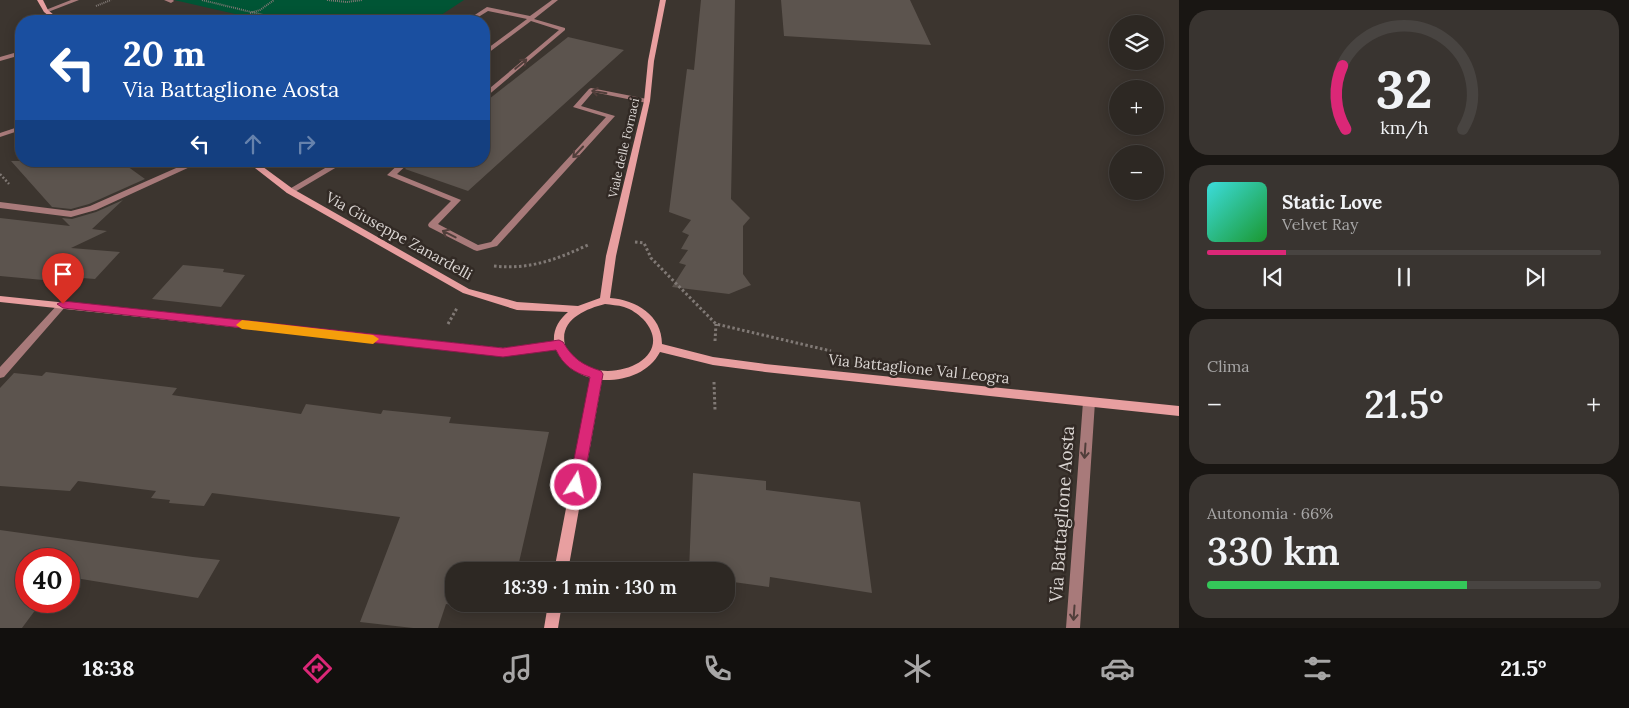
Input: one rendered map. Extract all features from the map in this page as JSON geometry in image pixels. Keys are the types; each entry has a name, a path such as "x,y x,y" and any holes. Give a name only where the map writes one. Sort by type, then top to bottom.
{"street":[{"path":"40,0 46,11 51,15"},
{"path":"46,11 76,0"},
{"path":"490,50 555,0"},
{"name":"Viale delle Fornaci","path":"605,301 611,256 647,101 651,61 663,0"},
{"path":"477,15 487,8 531,18 563,29 490,91"},
{"path":"490,45 495,46"},
{"path":"0,59 15,55"},
{"path":"400,167 391,175 457,200 432,225 477,248 494,244 611,116 576,108 591,90 647,101"},
{"path":"0,135 15,130"},
{"path":"0,205 71,214 93,208 185,167"},
{"name":"Via Giuseppe Zanardelli","path":"258,167 290,191 466,290 517,306 577,309"},
{"path":"290,191 332,167"},
{"path":"0,299 63,304 503,352 559,345"},
{"path":"605,301 627,304 645,314 657,330 658,347 649,360 636,370 616,375 597,374 583,370 572,364 559,345 559,331 565,319 577,309 605,301"},
{"path":"0,374 63,304"},
{"name":"Via Battaglione Val Leogra","path":"658,347 714,361 765,368 1179,411"},
{"path":"563,562 597,374"},
{"name":"Via Battaglione Aosta","path":"1073,628 1089,402"},
{"path":"551,628 554,612"}],"path":[{"path":"202,0 259,15"},
{"path":"249,13 260,10 274,0"},
{"path":"327,0 347,2 362,0"},
{"path":"491,266 530,268 548,264 599,240 644,243 651,258 716,324 836,352"},
{"path":"435,346 466,290"}],"green space":[{"path":"174,0 464,0 441,15 240,15"}],"building":[{"path":"701,0 735,0 731,199 750,218 743,226 743,274 751,285 729,294 672,287 686,265 679,263 688,250 681,249 689,235 682,232 691,220 669,212 687,69 694,70"},
{"path":"781,0 910,0 931,45 784,36"},
{"path":"568,37 624,50 468,191 405,169 407,167 490,167 490,98"},
{"path":"16,167 128,167 145,179 89,204 71,209 52,207"},
{"path":"123,200 92,229 107,231 71,248 120,252 95,279 70,277 65,282 0,276 0,218 70,226 62,218 72,219 96,212"},
{"path":"183,265 224,269 223,272 245,275 221,307 152,299"},
{"path":"46,372 177,388 172,395 301,414 306,404 381,414 383,410 451,417 449,423 549,432 519,562 445,562 445,607 438,628 413,628 360,622 400,517 212,493 204,506 169,503 170,500 151,498 156,491 78,481 70,491 0,486 0,388 14,373 42,376"},
{"path":"693,473 766,481 766,490 860,502 872,593 770,577 769,587 735,582 735,562 689,562"},
{"path":"0,530 220,560 198,598 80,579 80,548 15,548 15,613 33,613 22,628 0,628"}],"slow traffic":[{"path":"242,325 373,339"}],"route":[{"path":"63,304 503,352 559,345 572,364 597,374 576,485"}]}
